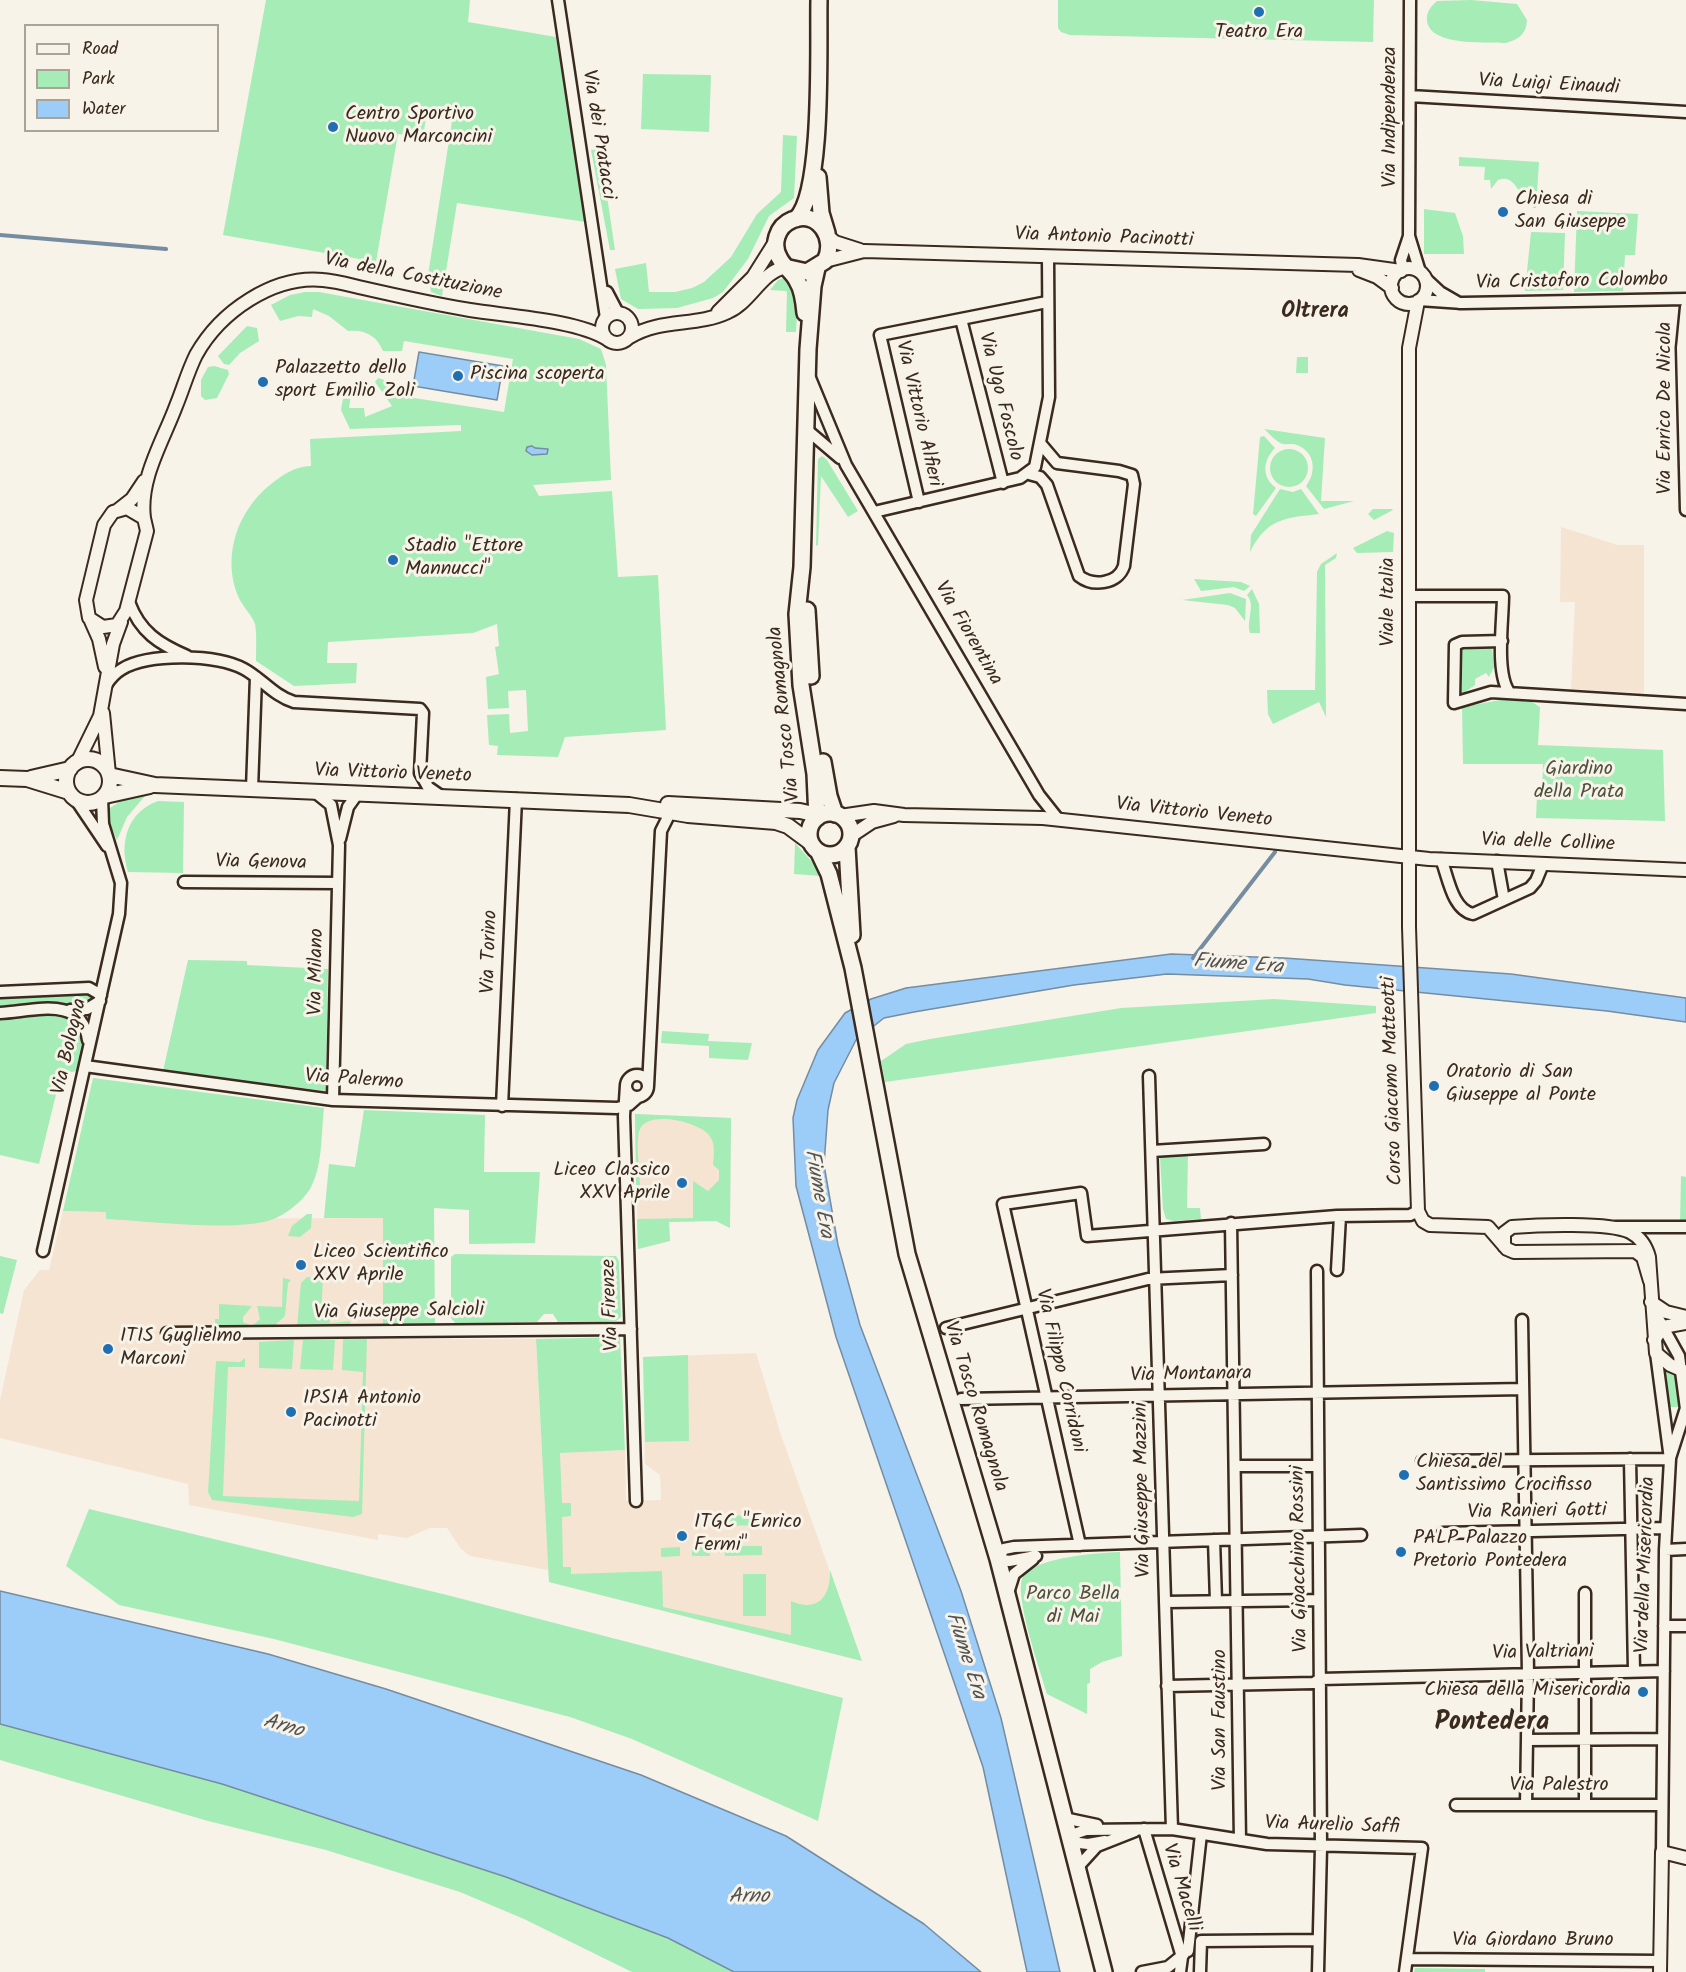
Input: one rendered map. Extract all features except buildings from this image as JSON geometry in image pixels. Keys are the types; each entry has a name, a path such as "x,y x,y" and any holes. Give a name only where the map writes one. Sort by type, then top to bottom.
{"main road":[{"path":"796,219 807,201 814,152 819,0"},
{"path":"814,152 821,213 828,235 830,249 821,264 803,272 787,268 778,258 776,242 784,225 796,219 814,220 828,235"},
{"name":"Via Tosco Romagnola","path":"817,818 815,774 798,654 797,614 802,571 808,350 813,286 821,264"},
{"name":"Via Tosco Romagnola","path":"787,268 802,293 808,350"},
{"name":"Via Tosco Romagnola","path":"802,571 806,590 813,702 827,788 838,815"},
{"path":"0,778 27,779 71,794 87,803 104,797 110,785 109,774 105,766 93,760 27,779"},
{"path":"71,794 66,782 73,766"},
{"name":"Via Vittorio Veneto","path":"109,774 155,785 629,805 657,803 766,808 807,812 817,818"},
{"name":"Via Vittorio Veneto","path":"104,797 155,785"},
{"name":"Via Vittorio Veneto","path":"629,805 670,813 776,822 789,826 815,847"},
{"path":"849,841 831,855 815,847 810,829 817,818 838,815 849,825 853,968"},
{"name":"Via Tosco Romagnola","path":"815,847 829,874 853,968 907,1254 998,1559 1104,1972"}],"street":[{"name":"Via dei Pratacci","path":"558,0 602,276 614,317"},
{"name":"Via Indipendenza","path":"1402,270 1401,260 1409,235 1410,0"},
{"name":"Via Luigi Einaudi","path":"1410,96 1686,112"},
{"name":"Via Antonio Pacinotti","path":"828,235 835,242 864,251 1343,266 1402,270"},
{"name":"Via Indipendenza","path":"1409,235 1423,275"},
{"path":"715,316 753,277 776,242"},
{"name":"Via Antonio Pacinotti","path":"821,264 864,251"},
{"path":"1029,474 1035,466 1049,397 1048,257"},
{"name":"Via Antonio Pacinotti","path":"1343,266 1371,274 1392,288"},
{"name":"Via della Costituzione","path":"630,337 642,329 662,323 715,316 736,307 771,273 787,268"},
{"path":"1411,268 1423,275 1426,291 1419,301 1403,302 1396,297 1392,288 1394,278 1402,270 1411,268"},
{"name":"Via Cristoforo Colombo","path":"1423,275 1440,292 1459,303"},
{"name":"Via della Costituzione","path":"106,681 114,638 129,602 147,531 143,502 149,472 191,365 202,345 241,306 277,286 296,280 323,280 438,305 561,324 594,332 607,339"},
{"name":"Via Cristoforo Colombo","path":"1419,301 1459,303 1686,299"},
{"name":"Viale Italia","path":"1409,348 1419,301"},
{"path":"961,319 1047,302"},
{"name":"Viale Italia","path":"1403,302 1409,348 1409,856"},
{"name":"Via Enrico De Nicola","path":"1685,313 1682,348 1686,510"},
{"path":"614,317 632,326 630,337 619,343 607,339 602,328 614,317"},
{"name":"Via della Costituzione","path":"561,324 590,325 614,317 662,323"},
{"name":"Via Vittorio Alfieri","path":"919,502 880,335 961,319"},
{"name":"Via Ugo Foscolo","path":"961,319 1002,483"},
{"name":"Via Fiorentina","path":"807,369 846,465 1039,795 1058,819"},
{"path":"807,423 832,433"},
{"name":"Via Fiorentina","path":"807,423 846,465"},
{"path":"1040,443 1057,463"},
{"path":"805,468 815,450 834,451"},
{"path":"1057,463 1124,472 1133,477 1124,566 1118,575 1110,580 1094,583 1079,576 1045,482 1046,470 1057,463"},
{"name":"Via della Costituzione","path":"106,681 99,639 86,611 86,600 109,516 132,499 149,472"},
{"path":"874,512 1002,483 1029,474 1038,476 1045,482"},
{"path":"117,510 132,510 144,518"},
{"path":"1409,596 1503,596 1502,668 1504,683 1510,693"},
{"path":"129,602 136,620 148,634 164,646 190,657 233,664 290,701 418,709 423,713 420,773 428,787 441,796"},
{"path":"91,621 108,627 121,622"},
{"path":"1502,641 1462,642 1455,645 1454,703 1485,693 1510,693 1686,704"},
{"path":"73,766 93,732 103,703 106,681 132,665 190,657"},
{"path":"1485,693 1496,681 1502,668"},
{"path":"252,789 256,677"},
{"path":"103,703 109,774"},
{"name":"Via Milano","path":"310,791 324,797 331,805 339,845"},
{"name":"Via Milano","path":"333,1100 339,845 348,807 358,793"},
{"name":"Via Bologna","path":"71,794 111,851"},
{"name":"Via Bologna","path":"43,1251 108,964 121,896 119,875 101,817 104,797"},
{"name":"Via Torino","path":"502,1106 516,799"},
{"name":"Via Vittorio Veneto","path":"838,815 874,811 904,815 1058,819 1409,856"},
{"path":"624,1108 646,1092 648,1086 661,831 670,813"},
{"name":"Via Vittorio Veneto","path":"849,841 872,822 904,815"},
{"name":"Via delle Colline","path":"1409,856 1686,870"},
{"name":"Corso Giacomo Matteotti","path":"1409,856 1411,1021 1418,1211 1423,1221 1434,1226 1485,1226 1494,1231 1504,1246"},
{"path":"1441,859 1457,903 1465,911 1478,913 1530,888 1543,864"},
{"path":"1497,861 1504,900"},
{"name":"Via Genova","path":"184,882 338,884"},
{"path":"76,987 99,975 108,964"},
{"path":"0,992 76,987 92,988 100,998 84,1010 0,1012"},
{"path":"61,1010 73,1011 82,1018 89,1047"},
{"name":"Via Palermo","path":"85,1066 333,1100 624,1108"},
{"path":"638,1097 631,1095 626,1086 628,1079 637,1074 646,1079 648,1086"},
{"name":"Via Giuseppe Mazzini","path":"1149,1076 1156,1230 1172,1829"},
{"name":"Via Firenze","path":"626,1086 624,1108 636,1501"},
{"path":"1152,1151 1264,1144"},
{"name":"Via Filippo Corridoni","path":"1080,1545 1003,1204 1080,1192 1087,1236 1156,1230"},
{"path":"1156,1230 1340,1216 1410,1215 1418,1211"},
{"path":"1337,1270 1340,1216"},
{"path":"1231,1223 1238,1539"},
{"path":"1650,1281 1643,1257 1635,1251 1514,1252 1504,1246 1504,1233 1512,1227 1686,1227"},
{"name":"Via della Misericordia","path":"1616,1227 1632,1233 1645,1246 1649,1257 1655,1346 1670,1459 1665,1550 1662,1852"},
{"name":"Via Gioacchino Rossini","path":"1317,1271 1321,1847 1318,1972"},
{"path":"946,1328 1157,1277 1232,1275"},
{"path":"1651,1303 1666,1312 1686,1317"},
{"name":"Via della Misericordia","path":"1651,1303 1679,1356 1684,1372 1686,1409 1670,1459"},
{"path":"1522,1320 1527,1673 1526,1805"},
{"path":"1684,1372 1666,1363 1655,1346 1663,1327 1686,1323"},
{"name":"Via Giuseppe Salcioli","path":"167,1333 631,1329"},
{"name":"Via Montanara","path":"961,1399 1523,1389"},
{"path":"1630,1459 1634,1671"},
{"path":"1422,1461 1670,1459"},
{"path":"1235,1466 1317,1466"},
{"path":"988,1525 1002,1540 1026,1546"},
{"name":"Via Ranieri Gotti","path":"1443,1533 1666,1528"},
{"path":"1064,1546 1036,1556 1010,1561 998,1559 1004,1548 1026,1546 1360,1535"},
{"name":"Via San Faustino","path":"1238,1539 1240,1840"},
{"path":"1214,1540 1216,1601"},
{"path":"1665,1550 1686,1549"},
{"path":"1007,1596 1014,1574 1036,1556"},
{"path":"1585,1593 1585,1805"},
{"path":"1165,1602 1319,1600"},
{"path":"1664,1626 1686,1626"},
{"name":"Via Valtriani","path":"1167,1686 1314,1683 1320,1679 1423,1675 1664,1671"},
{"path":"1527,1740 1663,1739"},
{"name":"Via Palestro","path":"1456,1805 1662,1805"},
{"path":"1064,1818 1115,1828"},
{"path":"1070,1842 1079,1832 1115,1828 1172,1829"},
{"path":"1070,1842 1088,1844 1106,1841 1141,1829"},
{"name":"Via Macelli","path":"1141,1829 1185,1954"},
{"name":"Via Aurelio Saffi","path":"1172,1829 1240,1840 1321,1847 1422,1848 1407,1959"},
{"path":"1180,1972 1185,1954 1201,1834"},
{"path":"1077,1868 1090,1851 1106,1841"},
{"path":"1660,1966 1662,1852 1686,1858"},
{"path":"1142,1972 1168,1967 1201,1941 1318,1940"},
{"path":"1200,1972 1201,1941"},
{"path":"1405,1972 1407,1959"},
{"name":"Via Giordano Bruno","path":"1407,1959 1660,1966"}],"shaded area":[{"path":"1561,527 1618,545 1644,545 1644,693 1571,689 1575,602 1560,602"},
{"name":"Liceo Classico XXV Aprile","path":"635,1114 731,1118 730,1228 716,1221 669,1222 670,1241 638,1249"},
{"path":"63,1211 106,1212 106,1219 383,1218 383,1339 536,1339 542,1453 625,1450 626,1501 661,1500 660,1475 645,1464 643,1357 756,1353 781,1435 862,1661 549,1582 548,1570 470,1556 461,1549 447,1528 430,1528 407,1538 378,1534 378,1540 189,1505 188,1484 0,1438 0,1400 24,1290 40,1270 49,1270"}],"green space":[{"name":"Centro Sportivo Nuovo Marconcini","path":"266,0 470,0 468,22 556,37 586,222 457,203 442,296 431,292 428,275 452,121 426,117 423,138 398,134 376,262 223,235"},
{"path":"1058,0 1374,0 1373,42 1070,35 1061,32 1058,28"},
{"path":"1471,0 1517,4 1527,20 1523,33 1505,43 1472,42 1448,39 1430,29 1427,15 1437,1"},
{"path":"643,74 711,75 709,132 641,129"},
{"path":"783,135 797,136 794,198 769,216 748,259 723,292 713,298 677,308 638,309 621,299 615,269 646,263 649,292 675,292 704,282 731,257 757,214 781,192"},
{"path":"600,149 615,250 610,250 591,150"},
{"path":"1459,157 1539,162 1536,208 1533,208 1534,191 1519,191 1513,183 1505,179 1498,180 1491,189 1490,180 1484,180 1485,167 1459,166"},
{"path":"1424,209 1455,213 1463,236 1464,254 1424,254"},
{"path":"1577,211 1638,214 1635,255 1625,255 1623,291 1574,292"},
{"path":"1531,232 1565,233 1563,290 1525,291"},
{"path":"784,278 793,289 795,296 796,332 786,332 787,291 770,290 778,280"},
{"path":"319,292 579,339 601,349 606,365 611,480 533,485 539,496 612,491 618,577 658,575 666,730 565,737 558,757 497,755 498,746 489,745 487,715 509,714 510,733 528,731 526,690 508,691 509,708 488,709 486,677 499,674 495,647 499,646 497,624 473,633 328,642 327,663 357,663 356,683 294,686 256,661 255,624 238,596 232,568 234,540 253,502 285,474 311,466 310,439 461,431 461,425 350,429 341,410 344,392 351,394 349,408 364,408 365,417 392,406 375,382 378,378 397,384 395,395 504,412 513,359 404,341 402,351 383,351 377,341 365,332 348,331 329,316 313,309 312,317 298,316 280,321 271,305 290,295"},
{"path":"247,326 257,328 259,341 240,353 229,365 224,364 218,356"},
{"path":"1297,357 1308,357 1308,373 1296,373"},
{"path":"214,366 228,370 229,374 217,398 205,400 201,396 201,380 208,367"},
{"path":"1264,429 1325,438 1321,501 1354,501 1324,509 1306,486 1313,469 1308,452 1297,445 1281,443"},
{"path":"1264,436 1275,448 1265,468 1268,479 1276,488 1256,516 1253,514 1260,437"},
{"path":"1289,449 1303,454 1308,468 1303,482 1289,487 1275,482 1270,468 1275,454"},
{"path":"822,456 827,460 858,511 848,517 821,476 818,545 816,546 818,459"},
{"path":"1280,489 1293,492 1301,489 1319,514 1287,519 1270,526 1256,541 1250,552 1251,535"},
{"path":"1373,509 1393,510 1374,520 1368,514"},
{"path":"1387,531 1394,533 1393,552 1357,553 1353,548"},
{"path":"1337,553 1336,558 1325,565 1326,717 1319,702 1273,724 1268,714 1267,690 1315,690 1317,572 1321,564"},
{"path":"1194,579 1241,582 1250,586 1244,591 1234,587 1201,591"},
{"path":"1252,589 1259,604 1260,633 1250,633 1249,628 1251,603 1247,595"},
{"path":"1230,593 1246,599 1245,621 1235,608 1228,605 1182,600"},
{"path":"1492,647 1494,667 1489,677 1486,673 1475,679 1475,685 1462,694 1461,650"},
{"name":"Giardino della Prata","path":"1506,699 1532,702 1540,707 1538,745 1663,750 1665,821 1536,818 1537,795 1542,795 1543,764 1463,764 1462,707"},
{"path":"145,796 127,817 117,840 106,816 107,810 125,798"},
{"path":"158,801 184,802 183,873 128,872 125,861 125,840 128,830 139,813"},
{"path":"795,843 814,864 821,876 794,874"},
{"path":"188,960 247,961 247,965 328,969 326,1091 163,1071"},
{"path":"90,993 93,998 86,1005 0,1009 0,998"},
{"path":"1274,999 1376,1006 1376,1013 885,1082 881,1061 906,1044 1121,1008"},
{"path":"69,1015 81,1035 81,1055 77,1071 61,1074 39,1164 0,1155 0,1017"},
{"path":"662,1031 709,1034 708,1041 752,1043 748,1060 709,1058 709,1046 661,1043"},
{"path":"93,1078 324,1108 321,1150 310,1189 298,1203 276,1218 236,1225 106,1219 106,1212 63,1211"},
{"path":"364,1110 485,1115 484,1172 540,1172 535,1243 469,1244 469,1210 434,1208 435,1325 383,1325 383,1218 324,1218 329,1164 355,1167"},
{"path":"635,1114 731,1118 730,1228 716,1221 669,1222 670,1241 638,1249 637,1219 693,1218 693,1181 708,1191 719,1180 719,1170 713,1165 714,1149 708,1134 684,1122 653,1120 645,1123 640,1129 638,1148 640,1185 636,1185"},
{"path":"1188,1155 1187,1208 1200,1208 1201,1219 1174,1221 1166,1219 1163,1209 1160,1157"},
{"path":"1681,1176 1686,1177 1686,1223 1680,1223"},
{"path":"307,1214 312,1214 311,1228 300,1237 288,1236 292,1226"},
{"path":"455,1254 616,1256 619,1261 621,1317 616,1321 558,1322 553,1314 544,1314 537,1322 456,1324 451,1318 451,1257"},
{"path":"0,1256 17,1260 3,1314 0,1313"},
{"path":"307,1277 323,1278 321,1315 330,1315 330,1323 350,1321 351,1327 297,1327 301,1283"},
{"path":"283,1278 291,1280 288,1283 285,1316 273,1327 215,1328 215,1319 219,1319 219,1304 252,1306 243,1317 243,1322 252,1326 260,1319 257,1306 282,1307"},
{"path":"620,1337 625,1450 560,1453 562,1503 571,1503 571,1516 562,1517 563,1567 571,1567 571,1574 662,1571 663,1607 791,1635 791,1601 809,1605 821,1600 828,1588 830,1570 862,1661 549,1582 536,1339"},
{"path":"343,1339 367,1339 362,1514 353,1517 212,1500 208,1492 216,1361 240,1362 245,1358 245,1367 228,1367 223,1496 359,1501 363,1372 342,1370"},
{"path":"294,1340 292,1369 259,1368 259,1342"},
{"path":"303,1340 335,1340 333,1370 300,1369"},
{"path":"688,1355 689,1441 645,1442 643,1357"},
{"path":"1663,1368 1677,1376 1679,1407 1666,1407"},
{"path":"89,1509 447,1595 843,1698 818,1821 632,1739 570,1717 274,1639 119,1605 66,1566"},
{"path":"766,1515 766,1525 717,1526 717,1516"},
{"path":"724,1546 762,1546 762,1555 725,1556"},
{"path":"680,1547 680,1556 661,1557 661,1548"},
{"path":"692,1547 710,1547 710,1556 692,1556"},
{"name":"Parco Bella di Mai","path":"1120,1552 1122,1656 1102,1662 1090,1669 1090,1683 1087,1684 1087,1714 1047,1694 1025,1616 1021,1586 1023,1577 1029,1570 1040,1565 1068,1557"},
{"path":"743,1574 766,1574 766,1616 743,1616"},
{"path":"0,1724 222,1784 506,1877 668,1938 734,1972 632,1972 524,1919 460,1892 326,1850 208,1821 0,1760"},
{"path":"1415,1968 1485,1969 1485,1972 1414,1972"}],"water":[{"name":"Piscina scoperta","path":"419,352 503,366 497,400 413,386"},
{"path":"527,447 548,449 547,454 532,455 526,451"},
{"name":"Fiume Era","path":"1171,954 1284,958 1511,974 1686,998 1686,1022 1607,1011 1345,985 1308,979 1167,974 1074,985 884,1018 856,1040 834,1083 828,1110 824,1165 838,1245 860,1325 961,1591 1001,1718 1060,1972 1027,1972 983,1767 836,1337 796,1186 793,1118 797,1100 818,1050 845,1013 871,999 906,988"},
{"name":"Arno","path":"0,1591 268,1654 386,1689 641,1775 786,1836 924,1924 981,1972 734,1972 668,1938 506,1877 222,1784 0,1724"}],"waterway":[{"path":"0,235 166,249"},
{"name":"Fiume Era","path":"1193,958 1275,852"}],"place":[{"name":"Teatro Era","path":"1259,12"},
{"name":"Centro Sportivo Nuovo Marconcini","path":"333,127"},
{"name":"Chiesa di San Giuseppe","path":"1503,212"},
{"name":"Piscina scoperta","path":"458,376"},
{"name":"Palazzetto dello sport Emilio Zoli","path":"263,382"},
{"name":"Stadio \"Ettore Mannucci\"","path":"393,560"},
{"name":"Oratorio di San Giuseppe al Ponte","path":"1434,1086"},
{"name":"Liceo Classico XXV Aprile","path":"682,1183"},
{"name":"Liceo Scientifico XXV Aprile","path":"301,1265"},
{"name":"ITIS Guglielmo Marconi","path":"108,1349"},
{"name":"IPSIA Antonio Pacinotti","path":"291,1412"},
{"name":"Chiesa del Santissimo Crocifisso","path":"1404,1475"},
{"name":"ITGC \"Enrico Fermi\"","path":"682,1536"},
{"name":"PALP Palazzo Pretorio Pontedera","path":"1401,1552"},
{"name":"Chiesa della Misericordia","path":"1643,1692"}],"district":[{"name":"Oltrera","path":"1315,313"},
{"name":"Pontedera","path":"1492,1725"}]}
